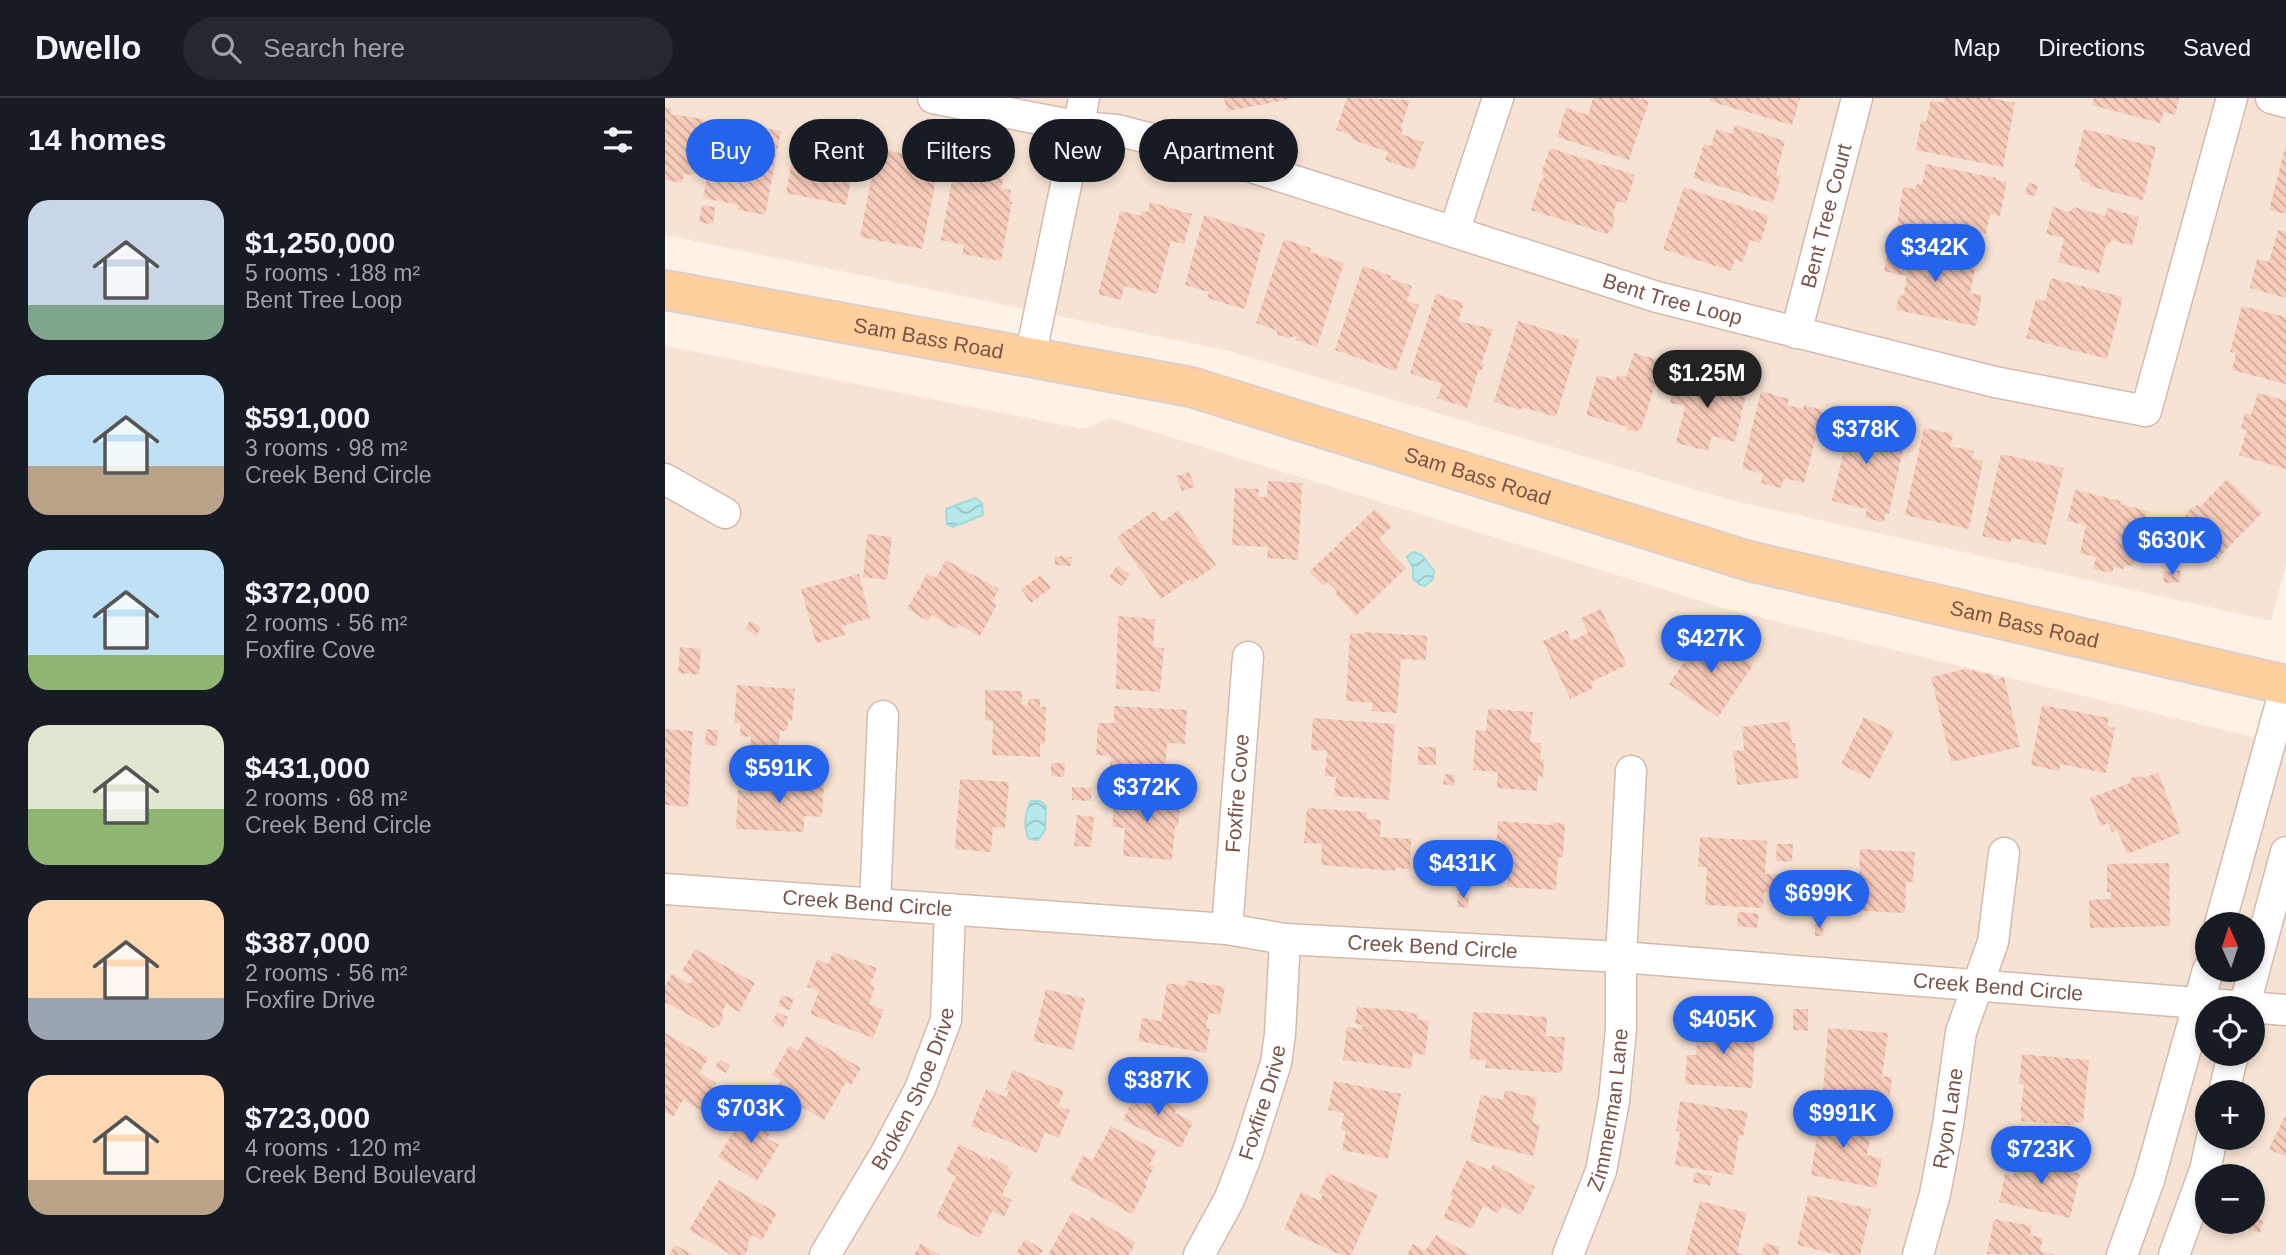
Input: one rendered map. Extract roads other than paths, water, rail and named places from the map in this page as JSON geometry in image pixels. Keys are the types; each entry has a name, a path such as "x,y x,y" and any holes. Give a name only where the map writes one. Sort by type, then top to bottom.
{"main road":[{"name":"Sam Bass Road","path":"665,290 1191,387 1749,561 2286,685"}],"street":[{"name":"Bent Tree Loop","path":"933,98 1082,112 1117,130 1213,155 1657,297 1995,382 2146,411 2232,98"},
{"path":"1454,232 1498,98"},
{"name":"Bent Tree Court","path":"1796,333 1857,98"},
{"path":"2271,98 2286,102"},
{"path":"1030,359 1082,112"},
{"path":"665,479 725,513"},
{"name":"Foxfire Cove","path":"1227,929 1248,657"},
{"path":"2223,912 2286,685"},
{"path":"875,904 883,716"},
{"name":"Zimmerman Lane","path":"1568,1255 1577,1238 1601,1171 1614,1100 1621,1029 1621,957 1631,771"},
{"path":"2248,996 2286,852"},
{"name":"Ryon Lane","path":"1919,1255 1938,1180 1961,1032 1993,942 2004,853"},
{"name":"Creek Bend Circle","path":"665,889 1227,929 1285,939 1621,957 2195,1002"},
{"name":"Broken Shoe Drive","path":"825,1255 886,1153 914,1100 946,1020 950,909"},
{"name":"Foxfire Drive","path":"1199,1255 1229,1200 1276,1063 1285,939"},
{"name":"Creek Bend Circle","path":"2265,1008 2286,1010"},
{"path":"2122,1255 2149,1180 2195,1016"},
{"path":"2174,1255 2210,1150"}],"water":[{"path":"975,498 982,503 983,515 953,527 947,524 946,509"},
{"path":"1413,552 1422,555 1434,571 1433,579 1425,586 1413,578 1413,568 1407,557"},
{"path":"1031,801 1040,801 1046,806 1045,830 1038,840 1029,839 1025,825"}]}
